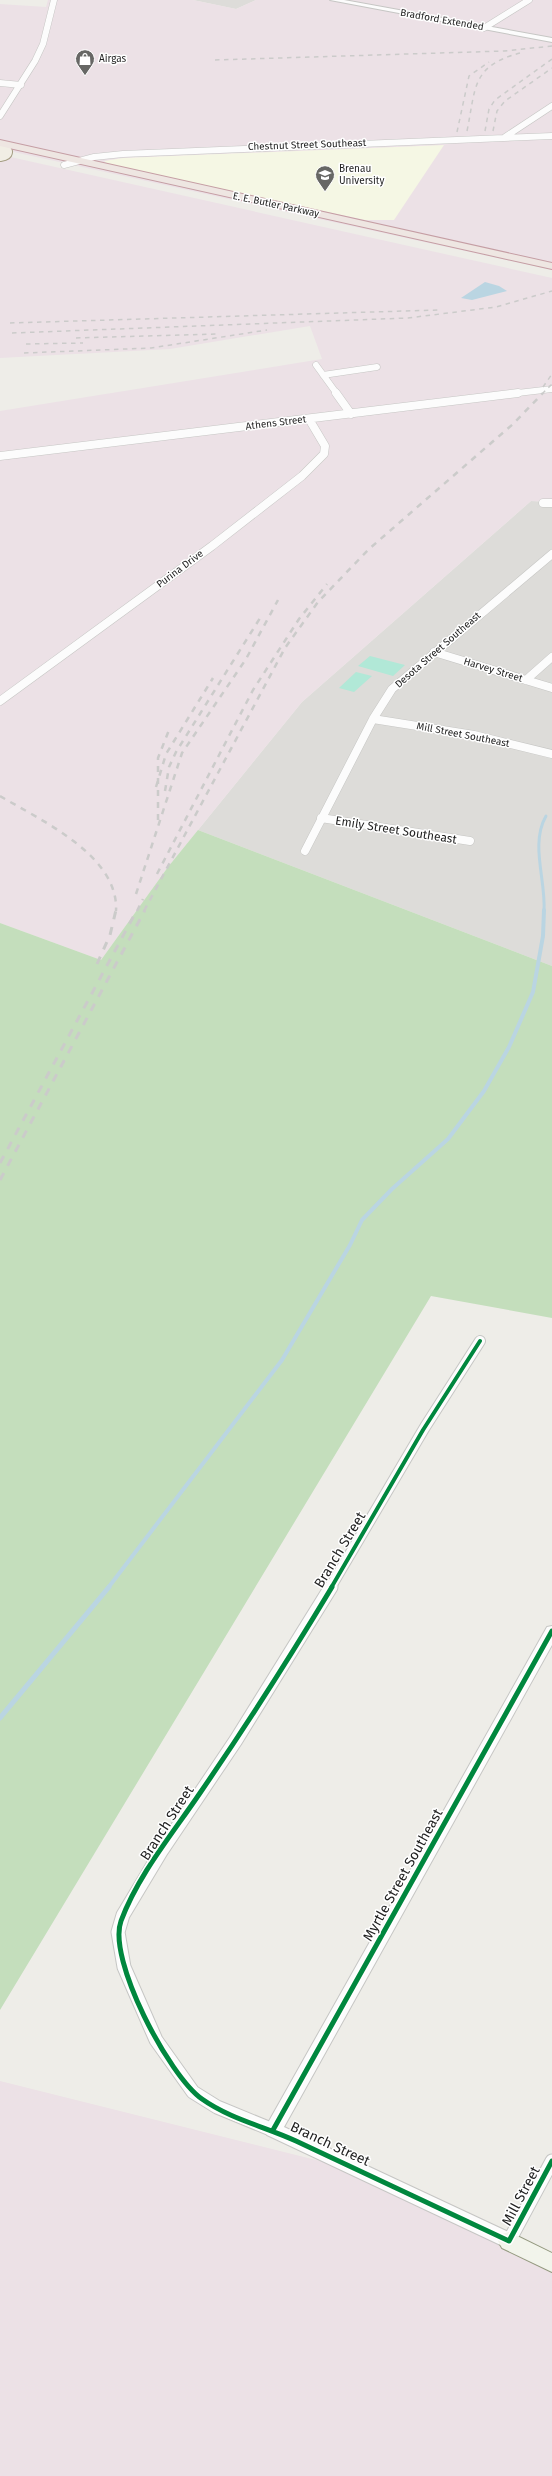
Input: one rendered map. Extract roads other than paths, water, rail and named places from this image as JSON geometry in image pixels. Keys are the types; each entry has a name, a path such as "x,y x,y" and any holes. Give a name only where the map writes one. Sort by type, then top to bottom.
{"highway":[{"name":"E. E. Butler Parkway","path":"1,150 76,161 551,270"},
{"name":"E. E. Butler Parkway","path":"1,150 551,270"}],"main road":[{"name":"Branch Street","path":"509,2241 552,2263"}],"street":[{"path":"0,116 19,87 43,44 54,0"},
{"name":"Bradford Extended","path":"332,0 552,40"},
{"path":"484,28 528,0"},
{"path":"0,83 19,87"},
{"path":"0,88 19,87"},
{"path":"505,138 552,106"},
{"name":"Chestnut Street Southeast","path":"64,164 109,155 145,152 552,136"},
{"path":"316,365 351,414"},
{"path":"323,375 377,367"},
{"name":"Athens Street","path":"0,456 552,390"},
{"name":"Purina Drive","path":"0,701 251,516 302,476 324,454 325,446 309,419"},
{"path":"543,503 552,503"},
{"name":"Desota Street Southeast","path":"305,852 321,818 373,719 392,690 434,652 552,554"},
{"name":"Harvey Street","path":"434,652 552,688"},
{"path":"526,680 552,657"},
{"name":"Mill Street Southeast","path":"373,719 474,735 552,754"},
{"name":"Emily Street Southeast","path":"321,818 470,841"},
{"name":"Branch Street","path":"480,1341 429,1421 332,1585 240,1733 162,1850 123,1915 118,1932 124,1967 156,2040 193,2092 217,2107 273,2130 509,2241"},
{"name":"Myrtle Street Southeast","path":"273,2130 552,1631"},
{"name":"Mill Street","path":"509,2241 552,2161"}],"water":[{"path":"485,282 499,286 507,291 472,300 461,298"}],"waterway":[{"path":"544,910 539,838 541,827 546,816"},
{"path":"108,1588 282,1360 350,1245 362,1220 392,1189 448,1139 484,1091 509,1047 533,992 543,936 544,910"},
{"path":"0,1718 109,1587"}],"railway":[{"path":"215,60 504,51 552,46"},
{"path":"467,131 475,91 478,81 484,72 504,58 520,53"},
{"path":"485,131 489,109 495,100 552,59"},
{"path":"457,132 469,76 489,62"},
{"path":"493,131 497,111 505,101 552,68"},
{"path":"12,333 408,318 496,307 552,291"},
{"path":"10,323 438,310"},
{"path":"24,353 151,348 267,330"},
{"path":"76,338 218,334"},
{"path":"26,344 83,343"},
{"path":"543,387 552,374"},
{"path":"543,393 552,384"},
{"path":"144,911 285,648 318,602 369,549 513,424 543,393"},
{"path":"157,874 253,690 299,619 327,584"},
{"path":"136,894 182,753 246,659 278,600"},
{"path":"165,791 169,767 176,752 262,615"},
{"path":"158,780 166,754 213,678"},
{"path":"158,780 158,758 169,730"},
{"path":"156,787 158,780"},
{"path":"158,780 158,820"},
{"path":"0,796 55,828 91,856 105,873 114,891 116,910"},
{"path":"137,911 143,899"},
{"path":"97,964 110,935 116,910"},
{"path":"0,1163 137,910"},
{"path":"0,1180 145,910"}],"place":[{"name":"Airgas","path":"85,76"},
{"name":"Brenau University","path":"325,192"}]}
